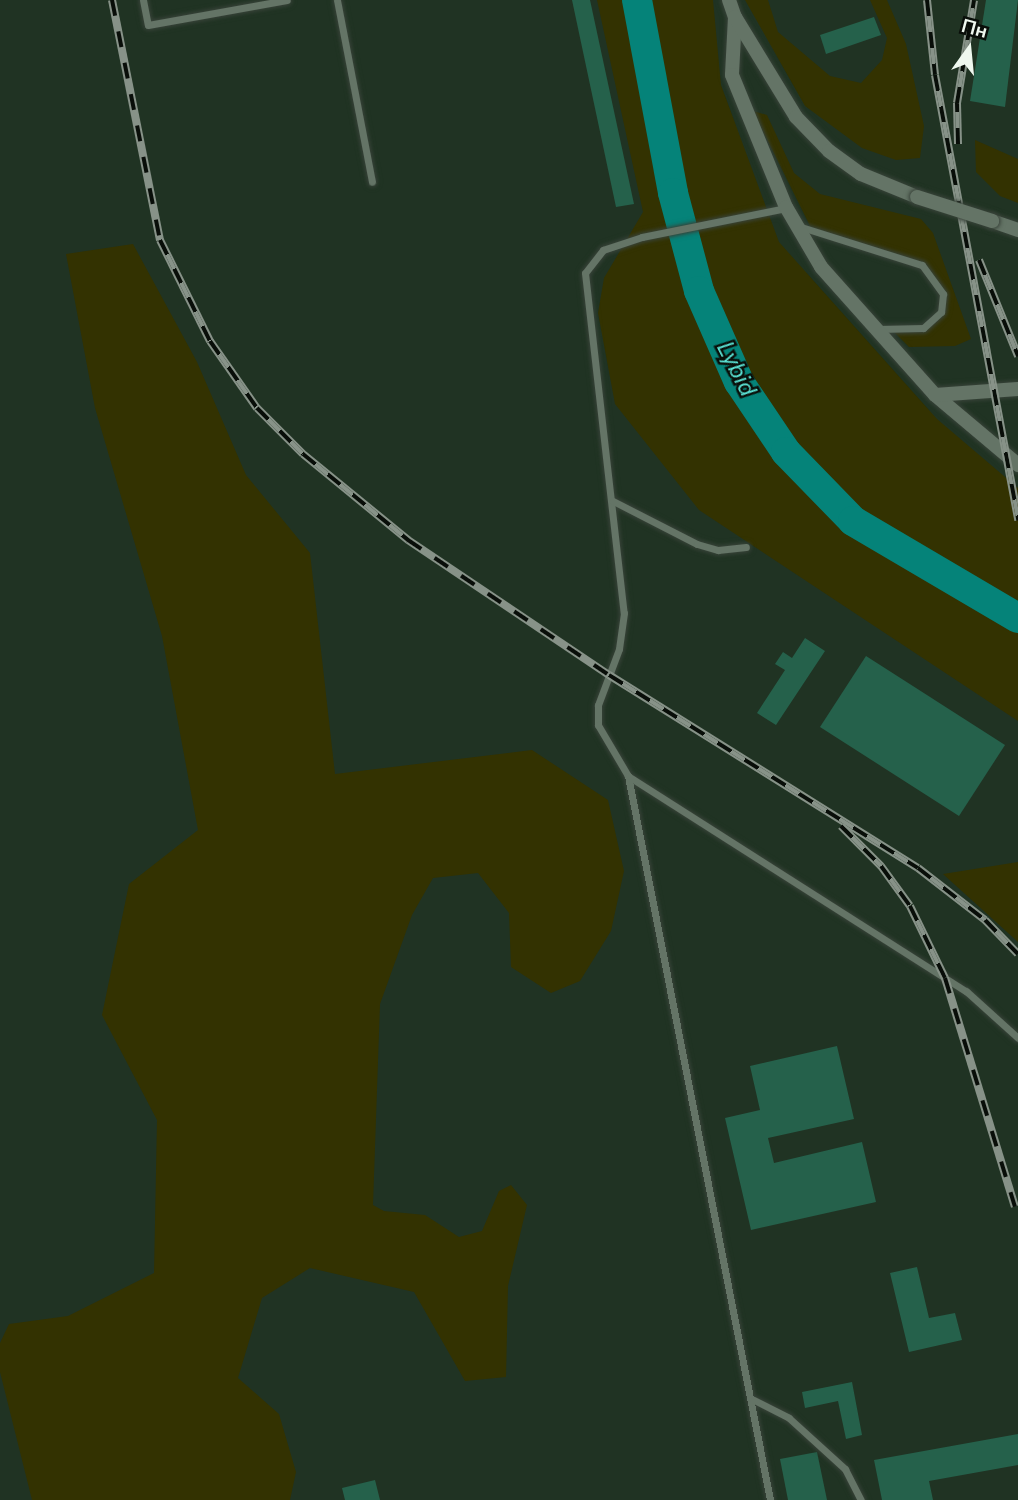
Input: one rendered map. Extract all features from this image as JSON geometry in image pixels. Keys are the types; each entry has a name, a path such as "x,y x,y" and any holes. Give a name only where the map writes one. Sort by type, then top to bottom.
{"street":[{"path":"729,0 735,17 796,117 829,151 861,174 917,197 1018,230"},
{"path":"735,17 732,75 786,208 821,267 870,328 935,396 1018,465"},
{"path":"935,396 1018,389"}],"lane":[{"path":"143,0 148,25 287,0"},
{"path":"337,0 372,182"},
{"path":"770,1500 754,1400 628,776 598,725 598,705 619,649 624,612 613,501 583,288 585,273 603,250 642,237 786,208"},
{"path":"797,226 922,265 943,294 941,312 923,328 870,328"},
{"path":"613,501 697,544 718,550 746,547"},
{"path":"628,776 965,991 1018,1038"},
{"path":"754,1400 789,1419 845,1469 860,1500"}],"shaded area":[{"path":"0,0 1018,0 1018,1500 0,1500"},
{"path":"597,0 713,0 721,85 779,242 937,419 1018,488 1018,721 699,510 615,404 598,313 604,278 643,212"},
{"path":"745,0 768,0 778,32 830,76 861,83 882,60 887,38 870,0 887,0 906,44 924,126 920,158 896,160 862,148 805,106"},
{"path":"753,111 767,115 794,173 820,194 921,219 933,233 971,339 955,346 909,347 893,331 923,328 941,312 943,294 922,265 812,230"},
{"path":"975,140 1018,159 1018,203 1000,196 976,172"},
{"path":"133,244 197,362 246,475 310,553 335,774 532,750 608,800 624,871 611,931 580,981 551,993 511,967 509,913 478,873 433,878 412,915 380,1004 373,1205 384,1211 425,1215 459,1237 482,1231 499,1191 511,1185 527,1205 508,1286 506,1377 465,1381 414,1292 310,1268 262,1298 238,1378 279,1414 296,1472 290,1500 32,1500 0,1372 0,1343 9,1324 68,1316 154,1273 157,1120 102,1015 129,884 198,830 162,636 95,408 66,254"},
{"path":"1018,862 1018,942 943,874"}],"building":[{"path":"572,0 590,0 634,204 616,207"},
{"path":"986,0 1018,0 1005,107 970,101"},
{"path":"874,17 881,35 826,54 820,35"},
{"path":"805,638 825,651 776,725 757,713 785,670 775,664 783,652 792,658"},
{"path":"866,656 1005,745 959,816 820,727"},
{"path":"837,1046 854,1119 768,1138 774,1163 862,1142 876,1202 751,1230 725,1118 760,1110 750,1066"},
{"path":"917,1267 929,1318 955,1313 962,1340 909,1352 890,1273"},
{"path":"852,1382 862,1435 846,1439 838,1401 805,1408 802,1392"},
{"path":"1018,1434 1018,1465 929,1481 933,1500 882,1500 874,1460"},
{"path":"817,1452 827,1500 788,1500 780,1459"},
{"path":"375,1480 380,1500 345,1500 342,1488"}],"waterway":[{"name":"Lybid","path":"637,0 673,193 699,291 739,382 786,452 853,521 1018,618"}],"railway":[{"path":"112,0 160,240 210,341 257,408 303,454 408,540 609,675 918,868 985,920 1018,954"},
{"path":"927,0 935,75 1018,520"},
{"path":"958,144 957,103 974,0"},
{"path":"979,260 1018,356"},
{"path":"841,826 881,866 910,906 945,978 1015,1207"}]}
